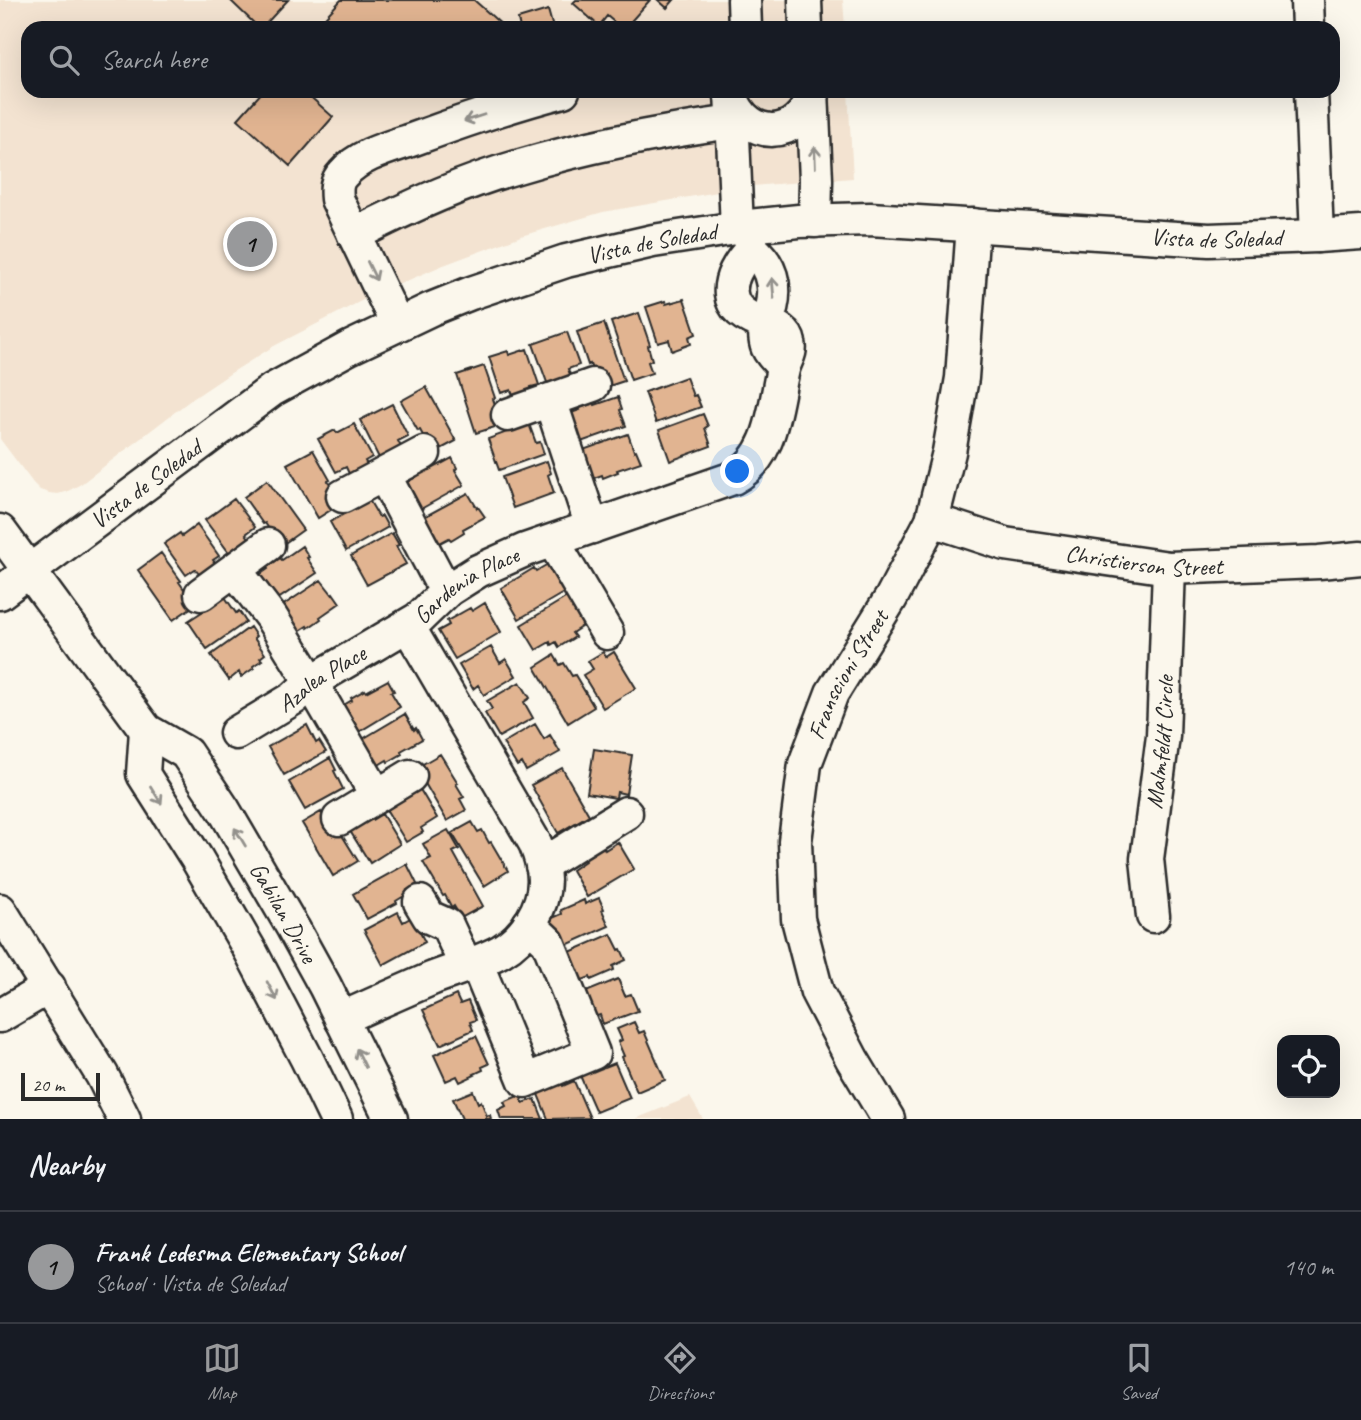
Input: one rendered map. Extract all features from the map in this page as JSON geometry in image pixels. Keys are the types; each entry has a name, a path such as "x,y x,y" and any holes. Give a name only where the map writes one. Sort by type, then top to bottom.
{"street":[{"path":"744,0 745,21"},
{"path":"806,0 806,21"},
{"path":"1307,0 1308,21"},
{"path":"397,324 337,199 336,187 340,176 361,159 378,152 541,98"},
{"path":"731,103 743,118 766,130 791,125 801,117 809,106 811,98"},
{"path":"812,98 815,221"},
{"path":"1311,98 1317,236"},
{"path":"354,234 435,197 515,167 601,146 731,103"},
{"path":"731,103 746,234 743,258 731,281 731,297 742,313 766,323 774,301 773,285 768,268 746,234"},
{"name":"Vista de Soledad","path":"0,593 272,390 397,324 471,293 566,261 653,241 746,234 815,221 870,219 1209,240 1361,233"},
{"name":"Franscioni Street","path":"888,1119 852,1059 817,992 798,919 795,841 805,764 832,692 891,598 932,520 949,452 962,378 973,225"},
{"name":"Gardenia Place","path":"341,1019 430,979 502,951 513,943 529,924 542,895 542,865 531,835 408,626 448,590 499,561 741,474 759,454 767,437 775,412 783,366 773,357 765,342 766,323"},
{"path":"508,415 593,386"},
{"path":"550,400 592,527"},
{"path":"343,496 424,453"},
{"path":"384,475 438,577 448,590"},
{"name":"Christierson Street","path":"932,520 1005,544 1169,568 1361,558"},
{"name":"Gabilan Drive","path":"0,531 146,730 186,753 265,879 312,963 391,1119"},
{"path":"553,541 607,633"},
{"path":"201,594 268,545"},
{"name":"Malmfeldt Circle","path":"1153,916 1147,859 1163,736 1169,568"},
{"path":"235,570 271,617 377,796"},
{"name":"Azalea Place","path":"236,733 294,698 311,682 408,626"},
{"name":"Gabilan Drive","path":"146,730 143,774 251,952 337,1119"},
{"path":"339,820 410,776"},
{"path":"542,865 626,813"},
{"path":"421,902 429,917 447,925 471,964 525,1081 593,1053 548,942 529,924"},
{"path":"0,910 103,1075 124,1119"},
{"path":"0,1016 49,987"}],"shaded area":[{"path":"0,0 843,0 844,21 21,21 21,98 848,98 853,178 752,186 603,212 521,236 441,266 363,300 274,346 188,402 81,484 68,491 58,494 40,490 0,439"},
{"path":"690,1097 703,1119 635,1119"}],"building":[{"path":"230,0 288,0 268,21 252,21"},
{"path":"341,0 474,0 497,21 322,21"},
{"path":"576,0 650,0 631,21 613,21 607,16 603,21 593,21 573,3"},
{"path":"658,0 674,0 667,8"},
{"path":"548,10 551,21 518,21"},
{"path":"257,98 312,98 333,117 290,166 238,119"},
{"path":"684,299 696,334 689,337 691,344 672,351 669,340 658,343 646,307"},
{"path":"639,313 650,345 648,346 652,360 648,362 652,373 631,380 611,322"},
{"path":"604,323 624,381 603,388 595,378 590,364 588,365 577,332"},
{"path":"567,332 579,365 568,369 572,380 549,388 533,344"},
{"path":"527,349 539,385 531,387 533,395 515,401 511,390 501,393 489,357 508,351 509,355"},
{"path":"484,366 495,398 498,426 476,433 457,375"},
{"path":"686,377 693,396 696,395 701,407 656,423 645,392"},
{"path":"426,387 456,441 437,451 427,443 420,430 418,431 401,401"},
{"path":"618,397 626,426 578,443 568,414 580,410 579,408"},
{"path":"392,404 408,436 398,441 403,451 381,462 360,420"},
{"path":"703,414 711,446 670,461 659,430"},
{"path":"354,424 372,457 365,461 369,468 351,478 346,467 336,472 318,439"},
{"path":"529,424 536,443 540,442 544,454 499,470 488,439"},
{"path":"628,434 641,462 603,478 602,475 591,479 580,451"},
{"path":"313,450 330,480 328,481 335,494 337,506 318,518 287,464"},
{"path":"452,458 457,468 455,470 464,485 419,510 405,483 429,467 430,470"},
{"path":"547,461 554,493 513,508 502,477"},
{"path":"267,480 303,530 285,543 277,533 274,536 265,523 263,524 244,497"},
{"path":"468,493 485,517 463,529 464,532 451,540 449,538 438,544 424,517"},
{"path":"234,499 255,527 246,534 253,543 233,558 205,520"},
{"path":"369,500 388,527 346,551 330,522"},
{"path":"197,525 219,556 213,560 218,567 202,578 195,569 186,575 164,544"},
{"path":"392,533 406,564 367,585 351,556"},
{"path":"302,546 317,573 275,601 258,576 280,558 282,560"},
{"path":"161,553 181,581 179,582 188,595 185,597 192,607 173,620 138,570"},
{"path":"548,564 565,592 519,619 501,588 534,568 536,571"},
{"path":"321,580 340,603 308,628 307,626 296,633 279,608"},
{"path":"225,597 246,622 207,649 188,621"},
{"path":"567,597 584,625 572,633 575,637 559,647 556,642 551,645 550,642 536,650 521,625"},
{"path":"485,603 501,632 455,659 438,631 449,625 447,621"},
{"path":"250,627 265,654 254,668 241,677 239,672 229,680 211,655"},
{"path":"491,647 500,663 506,659 516,676 484,695 478,685 473,689 459,665"},
{"path":"603,652 606,657 614,652 636,688 603,708 583,675 593,669 588,661"},
{"path":"554,655 560,665 564,663 572,676 575,675 594,707 568,723 535,667"},
{"path":"388,680 394,691 391,692 400,707 357,733 342,706 365,690 366,692"},
{"path":"520,682 530,698 524,702 533,718 499,737 485,713 492,709 487,701"},
{"path":"405,714 422,739 401,751 402,754 377,766 361,740"},
{"path":"535,724 544,739 550,735 560,752 526,771 522,763 517,766 503,743"},
{"path":"307,725 316,743 319,741 326,752 284,775 268,747"},
{"path":"594,749 632,755 626,794 617,792 616,798 587,793"},
{"path":"440,754 458,783 456,784 464,797 460,799 466,810 447,821 416,768"},
{"path":"330,758 343,789 305,810 289,782"},
{"path":"562,768 589,815 558,833 531,785"},
{"path":"418,786 437,818 421,828 423,832 406,842 386,809 396,803 390,794"},
{"path":"366,810 372,820 382,814 400,844 370,863 345,823"},
{"path":"321,812 327,823 340,832 358,861 333,876 302,823"},
{"path":"472,822 478,832 482,830 489,843 491,842 508,871 484,886 452,833"},
{"path":"448,830 459,849 453,852 483,906 461,918 445,895 443,896 423,862 431,858 423,844"},
{"path":"618,842 634,869 587,897 572,870 585,861 583,858 603,846 605,850"},
{"path":"407,864 417,884 407,890 409,893 396,901 397,903 367,919 353,894"},
{"path":"599,898 609,926 562,947 550,919 562,914 561,910 584,900 585,904"},
{"path":"398,912 403,922 412,917 425,942 383,965 364,930"},
{"path":"611,934 626,960 613,966 614,970 591,980 590,977 577,982 565,954"},
{"path":"618,979 625,996 631,994 638,1011 603,1024 600,1015 591,1018 581,994"},
{"path":"456,995 460,1004 468,1001 476,1020 470,1022 473,1030 440,1045 423,1010"},
{"path":"634,1022 639,1033 644,1031 665,1080 637,1092 622,1057 624,1056 618,1042 622,1040 617,1029"},
{"path":"476,1036 489,1064 460,1082 457,1076 446,1081 434,1055"},
{"path":"602,1061 605,1067 615,1063 630,1098 596,1112 578,1071"},
{"path":"560,1078 563,1086 574,1081 590,1118 548,1119 537,1092"},
{"path":"473,1091 478,1103 481,1101 491,1119 462,1119 453,1099"},
{"path":"520,1095 523,1103 535,1099 543,1119 501,1119 498,1110 506,1106 504,1102"}],"place":[{"name":"Frank Ledesma Elementary School","path":"250,244"}]}
